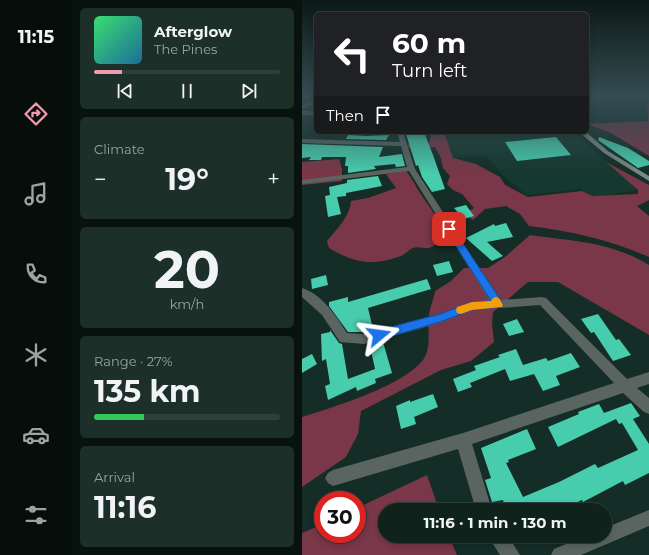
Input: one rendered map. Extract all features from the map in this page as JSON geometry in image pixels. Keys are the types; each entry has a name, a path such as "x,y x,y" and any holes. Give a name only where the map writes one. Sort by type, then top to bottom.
{"main road":[{"path":"584,134 606,152 649,179"}],"street":[{"path":"400,134 411,168 498,305"},
{"path":"302,141 403,144"},
{"path":"302,182 411,168"},
{"path":"302,292 317,301 329,314 344,338 364,339 440,318 472,306 542,301 624,385 649,407"},
{"path":"333,478 463,440 624,385 649,378"},
{"path":"463,440 482,503"},
{"path":"560,555 649,518"},
{"path":"502,543 511,555"}],"shaded area":[{"path":"649,122 649,156 611,133 589,124"},
{"path":"430,134 445,134 453,158 476,164 500,177 505,185 528,197 582,191 593,196 638,194 638,190 606,162 649,185 649,200 637,206 649,216 649,257 590,237 529,226 520,214 506,206 485,209 473,220 464,214 474,208 462,194 453,190 447,184 450,176 443,168 441,158 435,147 410,148 406,145 429,143"},
{"path":"446,134 576,134 638,190 597,197 580,189 527,195 502,175 486,155 453,158"},
{"path":"339,159 342,169 342,181 302,185 302,162"},
{"path":"406,171 440,224 444,237 431,247 415,247 403,255 393,259 373,262 356,260 329,248 327,241 346,217 351,201 368,198 396,188 386,174"},
{"path":"530,235 576,241 606,247 621,251 649,265 649,335 558,282 528,282 493,312 492,323 494,342 471,361 441,370 361,411 358,434 346,457 302,487 302,417 332,408 384,387 413,370 426,355 429,338 429,315 435,291 451,281 464,268 488,268 505,257"},
{"path":"427,475 437,503 378,503 378,543 452,543 457,555 302,555 302,533 314,528 314,543 366,543 366,504"}],"building":[{"path":"406,134 425,134 445,189 432,192 422,177 418,165 416,166"},
{"path":"348,135 389,135 386,140 346,139"},
{"path":"556,137 571,155 517,161 505,142"},
{"path":"599,137 628,148 649,161 649,165 638,168 598,140"},
{"path":"302,144 383,147 379,157 402,154 405,166 396,167 395,164 374,166 376,169 348,173 348,166 345,166 346,157 322,157 321,160 309,160 311,157 302,158"},
{"path":"378,176 382,186 346,193 346,196 337,197 341,214 328,217 325,196 330,195 329,187 347,183 347,180"},
{"path":"466,205 474,216 464,219 454,208"},
{"path":"506,223 513,237 487,242 503,256 492,261 466,238 494,224 495,226"},
{"path":"449,261 453,272 437,276 433,265"},
{"path":"326,275 328,285 312,289 311,279"},
{"path":"427,279 431,289 368,308 373,329 362,332 348,332 329,306 329,302 348,297 348,302"},
{"path":"598,314 616,340 619,339 631,355 613,361 594,332 591,333 581,319"},
{"path":"517,319 524,332 509,336 503,324"},
{"path":"330,330 339,343 342,344 348,379 375,369 370,346 383,342 392,373 375,379 376,383 357,391 356,387 328,400 325,386 330,384 326,359 322,361 321,334 330,332"},
{"path":"516,349 523,365 546,358 548,361 571,353 580,367 556,376 560,385 543,391 534,374 510,381 505,369 470,383 472,387 458,392 453,379 476,370 474,366 500,357 498,355"},
{"path":"312,354 317,364 302,373 302,359"},
{"path":"433,394 438,407 414,417 416,424 401,429 396,406 410,400 410,402"},
{"path":"631,403 640,416 633,419 649,444 649,473 625,485 623,481 583,502 582,500 575,503 504,503 503,500 492,502 485,480 491,478 481,448 527,429 536,449 508,460 509,462 506,463 523,497 559,482 595,464 598,468 638,450 622,423 619,424 616,419 558,447 548,427 579,414 578,412 599,404 604,413"}],"slow traffic":[{"path":"461,310 472,306 498,305 496,301"}],"route":[{"path":"379,335 440,318 472,306 498,305 449,229"}]}
